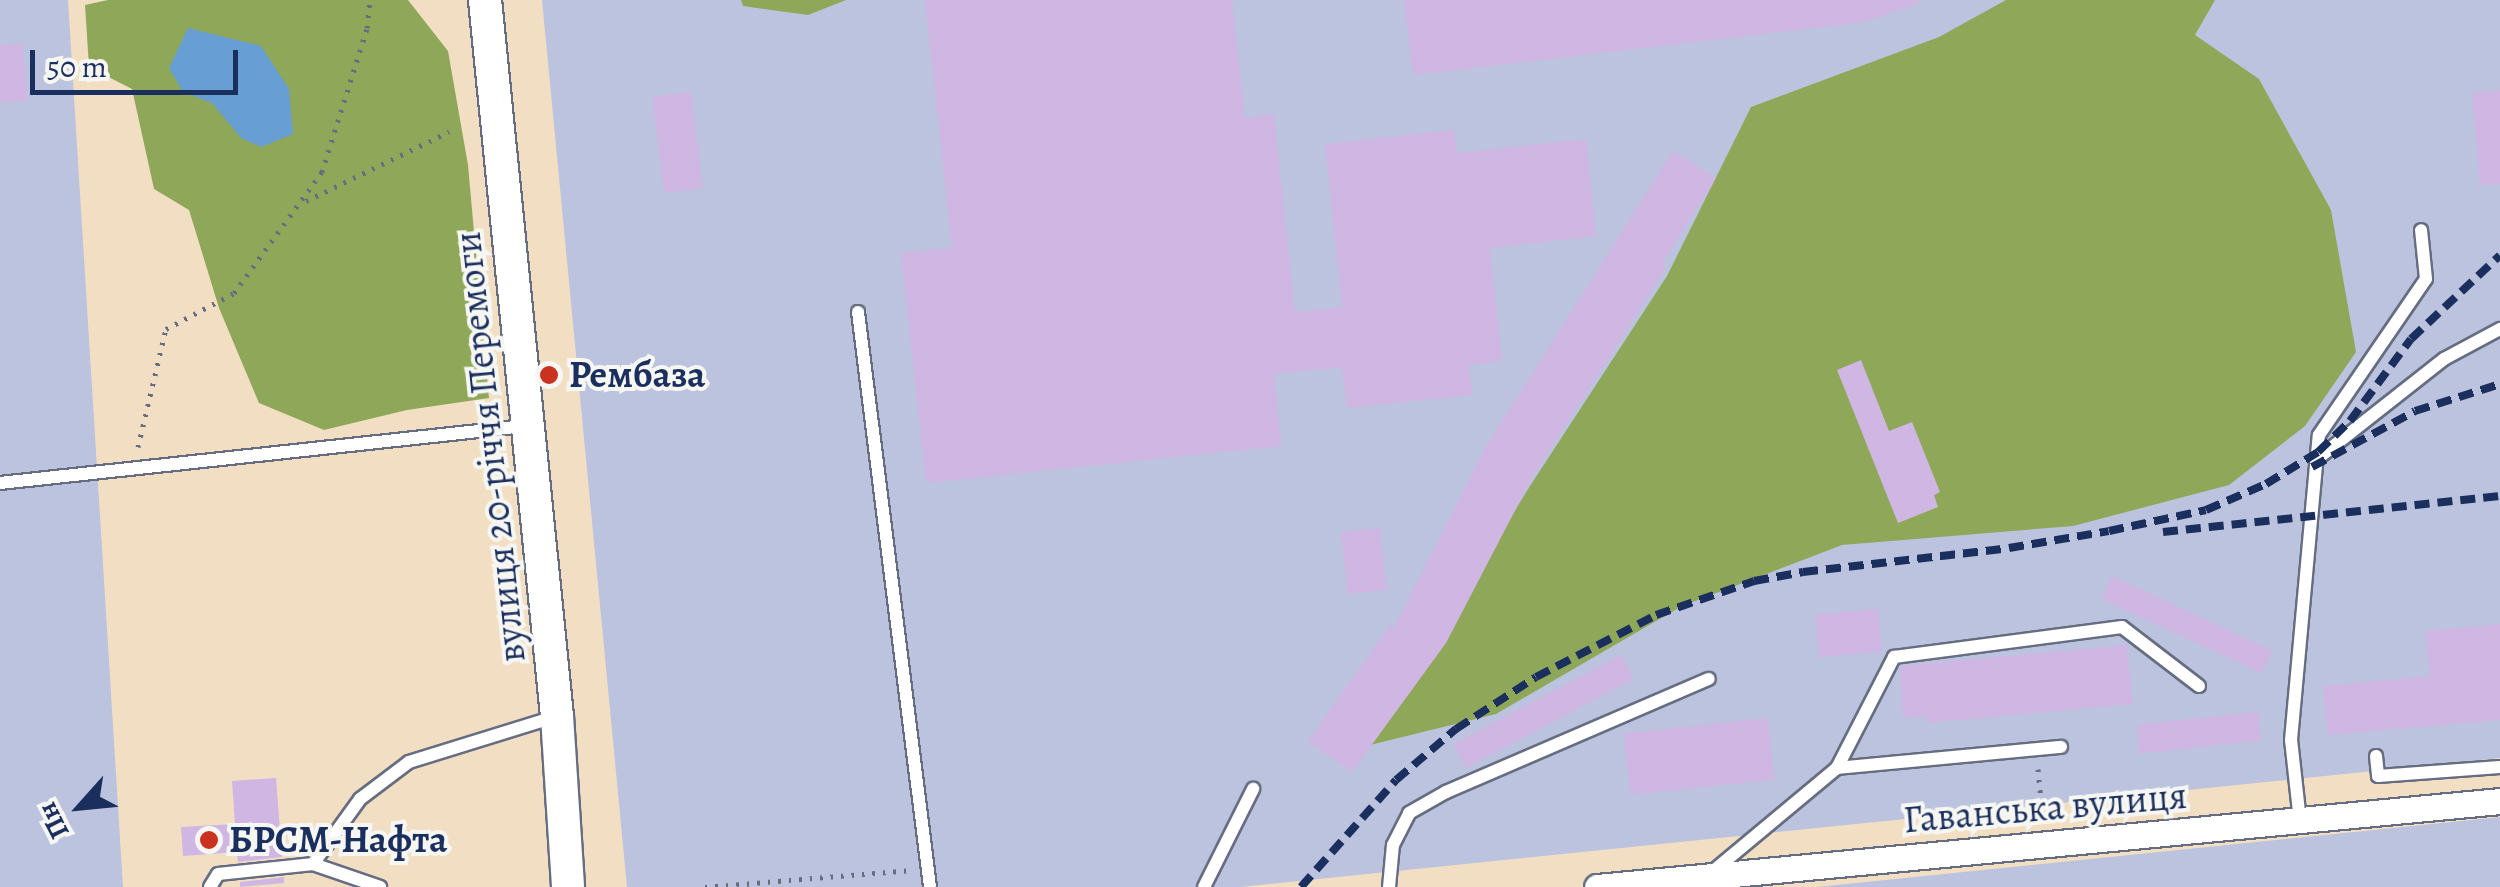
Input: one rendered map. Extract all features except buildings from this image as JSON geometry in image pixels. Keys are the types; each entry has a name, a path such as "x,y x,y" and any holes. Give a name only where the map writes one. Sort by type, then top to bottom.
{"street":[{"name":"вулиця 20-річчя Перемоги","path":"485,0 557,716 568,887"},
{"name":"Гаванська вулиця","path":"1597,887 2500,801"}],"lane":[{"path":"2300,821 2291,740 2319,435 2426,278 2421,230"},
{"path":"858,312 930,887"},
{"path":"2317,459 2444,359 2500,329"},
{"path":"0,483 527,426"},
{"path":"1707,877 1837,768 1894,658 2122,627 2199,686"},
{"path":"1389,887 1393,846 1410,812 1446,792 1709,678"},
{"path":"312,864 360,799 409,762 557,716"},
{"path":"1837,768 2061,747"},
{"path":"2376,756 2378,776 2500,767"},
{"path":"1204,887 1253,789"},
{"path":"210,887 218,874 312,864 380,887"}],"path":[{"path":"133,470 166,329 234,293 322,172 367,28 370,0"},
{"path":"303,202 449,132"},
{"path":"2038,772 2041,798"},
{"path":"705,887 928,869"}],"shaded area":[{"path":"0,0 68,0 123,887 0,887"},
{"path":"542,0 2500,0 2500,758 1241,887 627,887"},
{"path":"2500,817 2500,887 1817,887"}],"green space":[{"path":"108,0 408,0 448,51 468,165 489,398 407,410 324,430 259,403 219,308 189,210 154,189 132,89 89,67 85,5"},
{"path":"741,0 846,0 808,15 743,6"},
{"path":"2006,0 2215,0 2195,35 2259,79 2331,210 2356,352 2305,426 2229,485 2073,526 1842,545 1682,606 1496,714 1370,745 1530,486 1667,276 1751,107 1939,37"}],"water":[{"path":"188,28 261,46 289,89 293,134 261,147 241,138 212,103 183,92 169,68"}],"railway":[{"path":"1301,887 1396,780 1456,729 1536,677 1656,615 1754,581 2109,531 2206,510 2266,484 2318,452 2350,421 2411,339 2500,255"},
{"path":"2312,467 2415,411 2500,384"},
{"path":"2163,532 2500,496"}],"place":[{"name":"Рембаза","path":"549,375"},
{"name":"БРСМ-Нафта","path":"209,840"}]}
